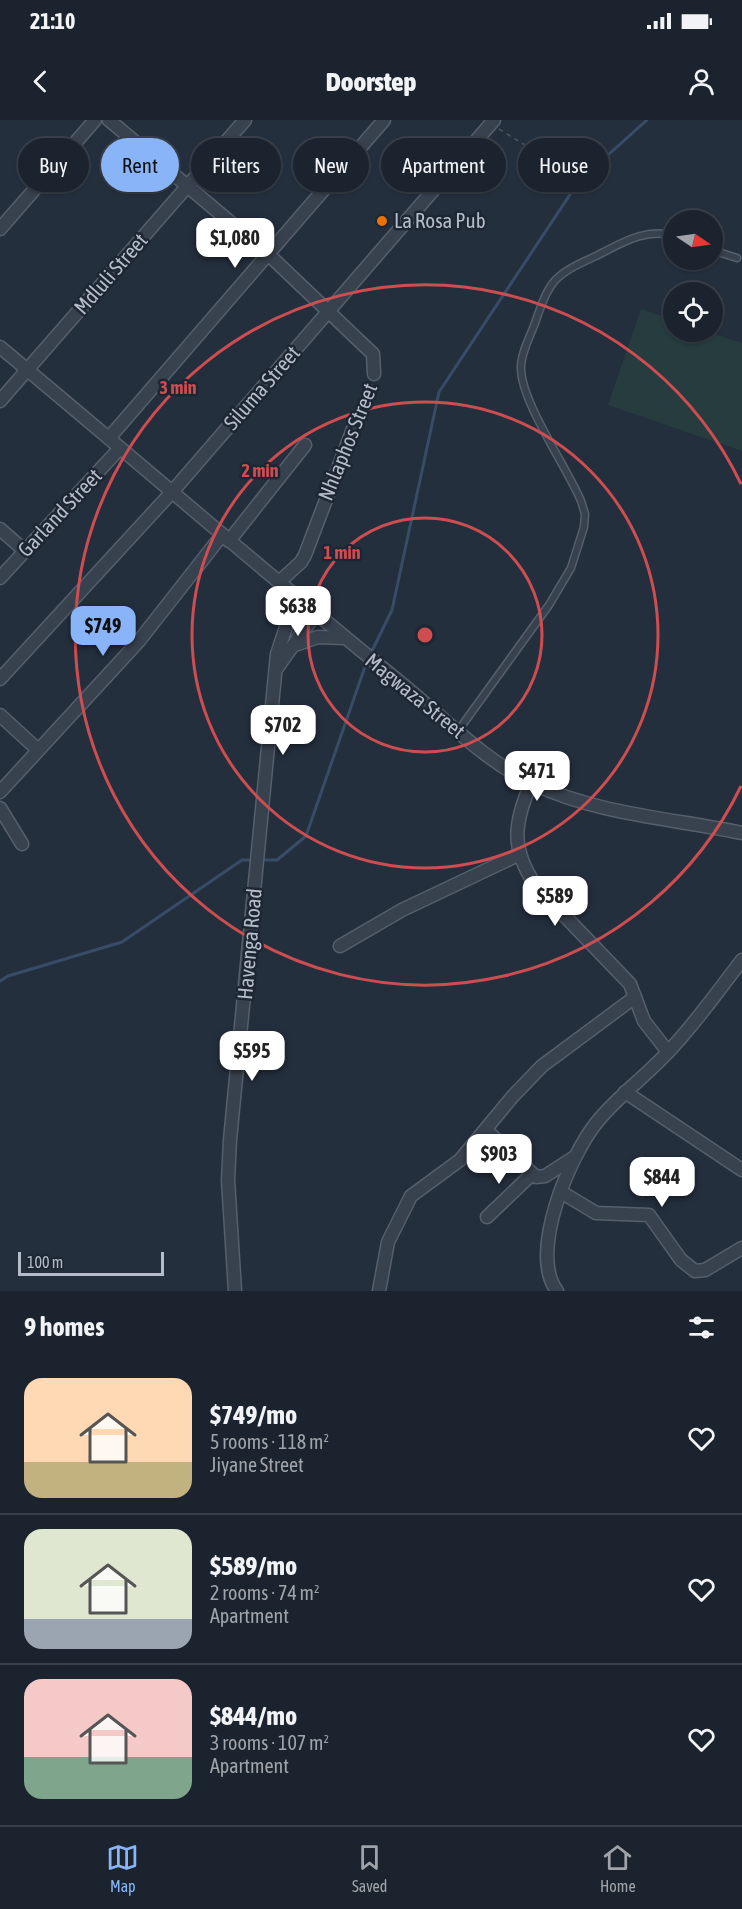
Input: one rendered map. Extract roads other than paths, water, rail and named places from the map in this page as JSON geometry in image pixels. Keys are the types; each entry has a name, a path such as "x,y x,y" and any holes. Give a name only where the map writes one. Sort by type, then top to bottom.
{"street":[{"path":"0,229 95,120"},
{"name":"Nhlaphos Street","path":"109,120 268,254 373,354 374,374"},
{"name":"Mdluli Street","path":"0,401 245,120"},
{"path":"109,438 384,120"},
{"name":"Siluma Street","path":"0,679 172,492 490,121"},
{"name":"Magwaza Street","path":"0,347 380,667 483,751 531,783 565,796 618,810 742,833"},
{"name":"Nhlaphos Street","path":"279,582 301,562 305,555 353,429"},
{"path":"0,792 37,749 139,641 305,445"},
{"name":"Garland Street","path":"0,578 120,448"},
{"path":"0,528 25,550"},
{"name":"Havenga Road","path":"235,1291 228,1169 259,840 281,639 301,601"},
{"name":"Havenga Road","path":"276,669 316,613"},
{"path":"291,647 318,637 346,639"},
{"path":"0,715 37,749"},
{"path":"531,783 518,817 517,841 520,854 536,886 630,984 644,1021 668,1052"},
{"path":"0,808 22,844"},
{"path":"340,946 402,910 520,854"},
{"path":"557,1291 550,1281 547,1241 573,1158 591,1129 625,1092 668,1052 742,960"},
{"path":"379,1291 388,1242 411,1196 460,1160 513,1096 542,1066 635,997"},
{"path":"625,1092 742,1170"},
{"path":"486,1130 532,1174 543,1178 573,1158"},
{"path":"487,1217 532,1174"},
{"path":"561,1192 596,1213 649,1215 681,1260 695,1271 705,1270 742,1248"}],"lane":[{"path":"458,731 549,605 577,555 584,527 582,501 532,407 522,379 522,360 544,294 561,273 633,238 655,232 663,234"},
{"path":"723,254 737,258"}],"waterway":[{"path":"370,655 392,610 439,392 579,181 647,120"},
{"path":"260,860 277,860 306,836 367,661"},
{"path":"0,981 8,976 122,942 242,860 254,860"}],"place":[{"name":"La Rosa Pub","path":"382,221"}]}
